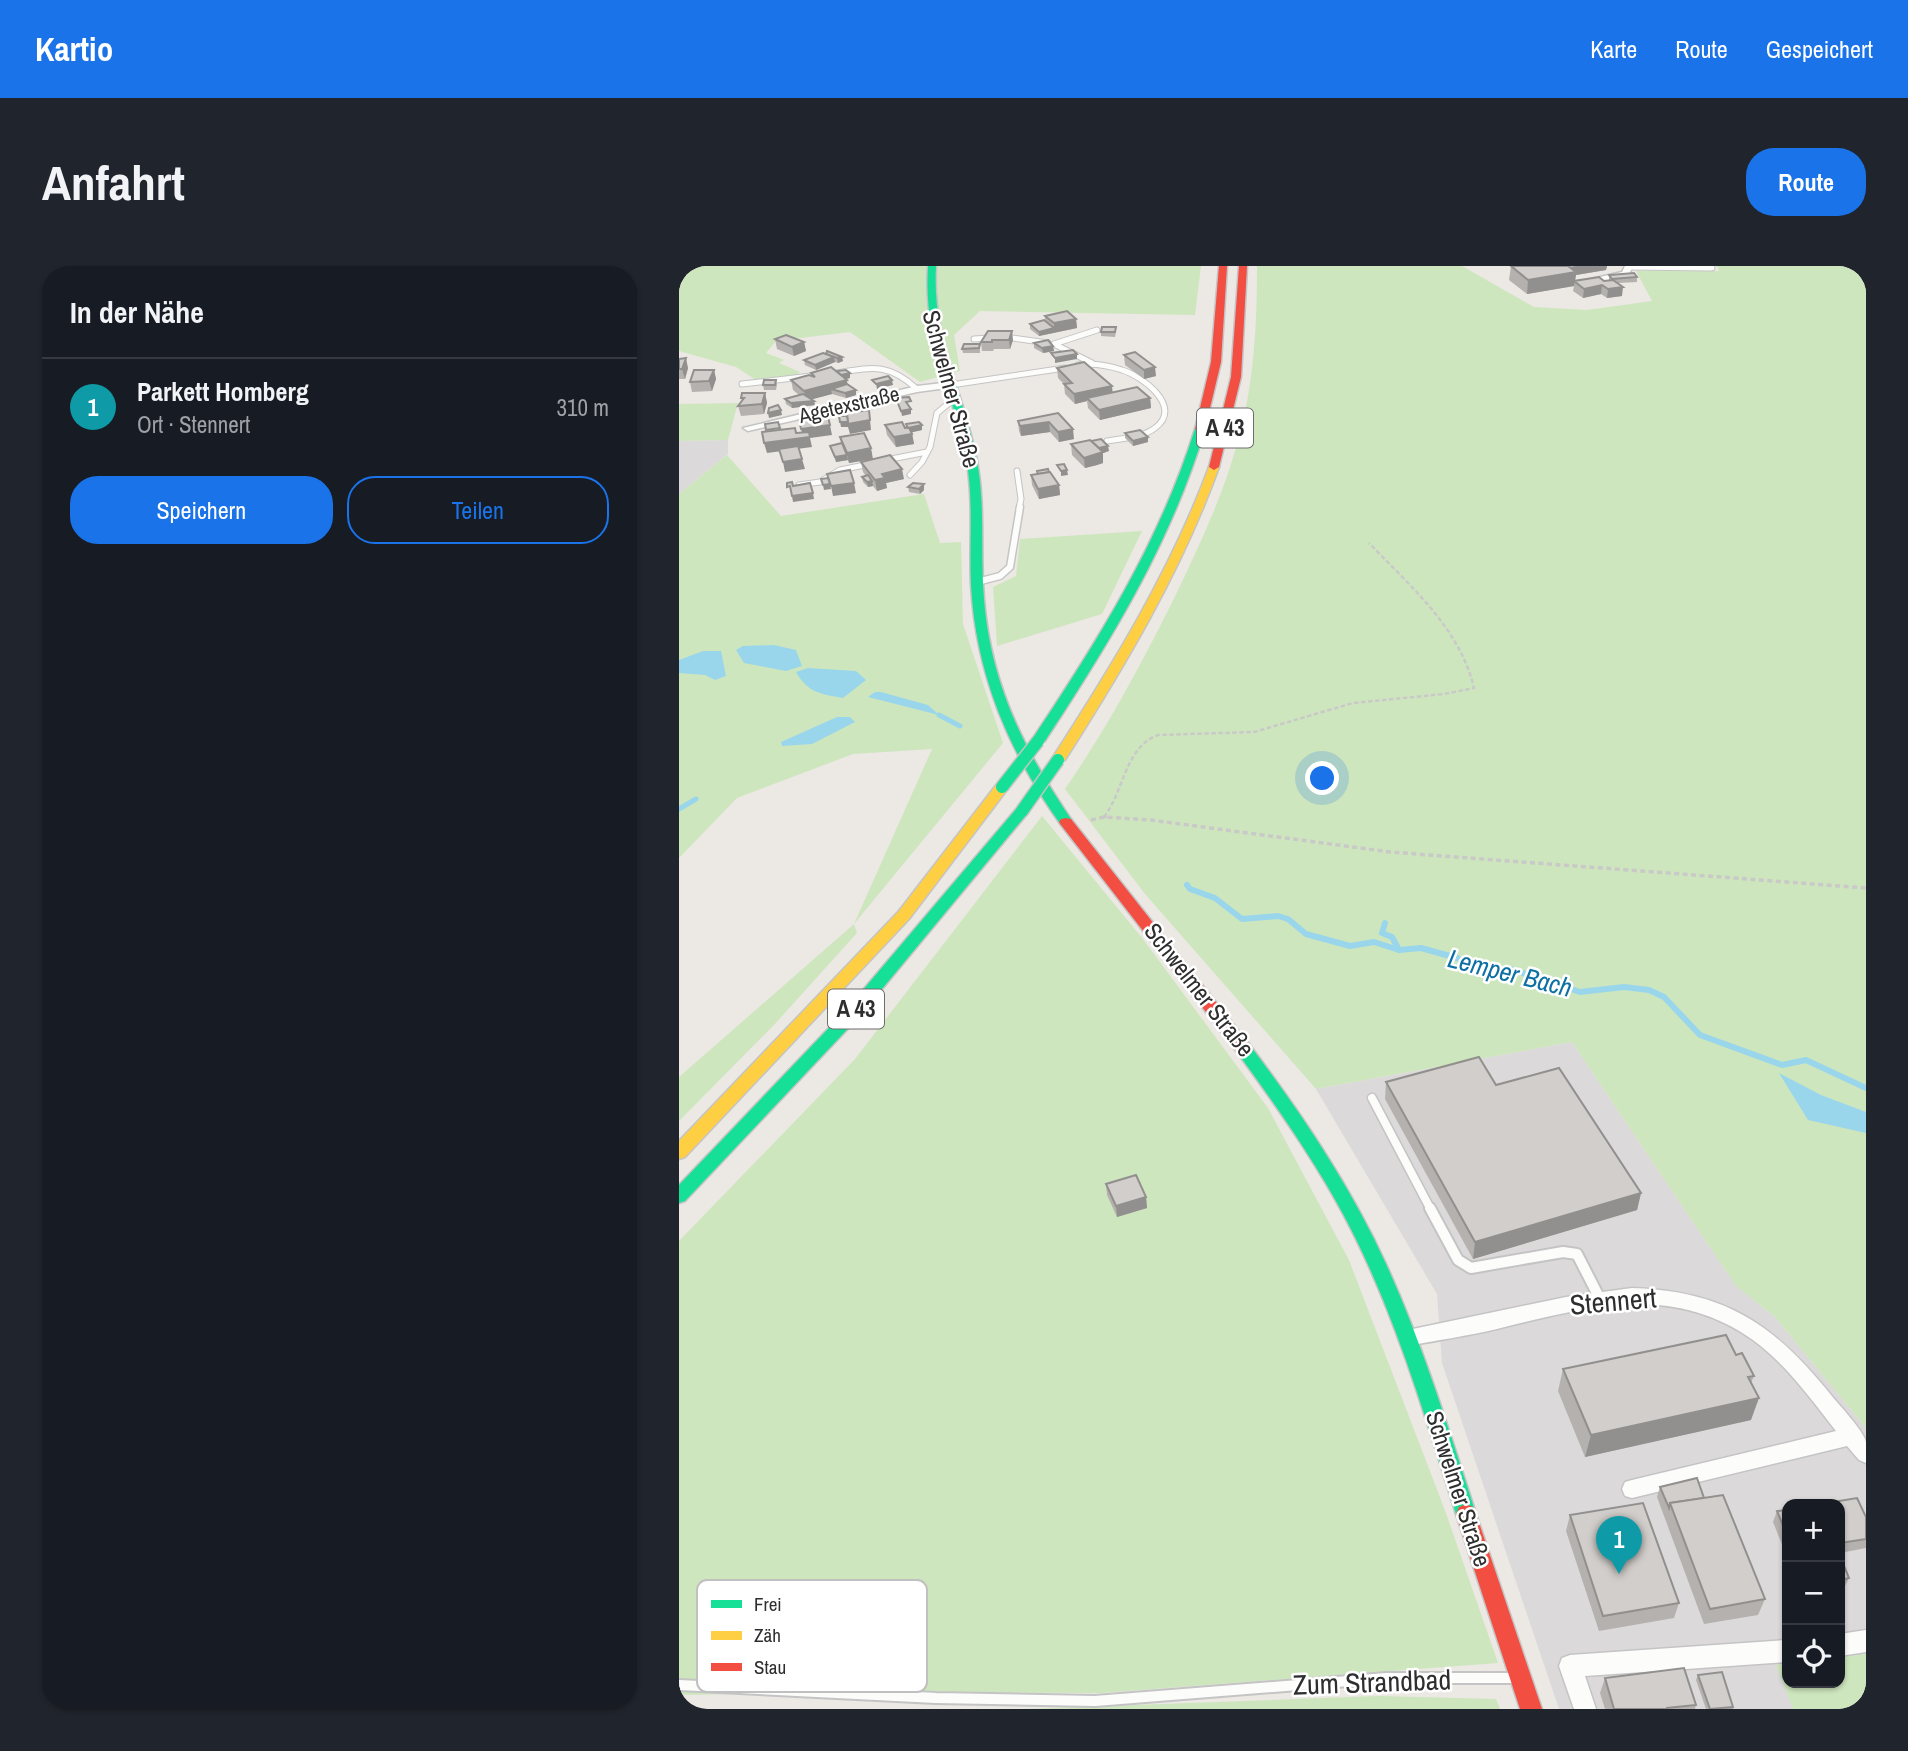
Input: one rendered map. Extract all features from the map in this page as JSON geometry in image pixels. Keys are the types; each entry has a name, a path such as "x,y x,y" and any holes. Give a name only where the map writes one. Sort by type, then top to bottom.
{"main road":[{"name":"Schwelmer Straße","path":"932,266 927,307 936,345 972,459 977,517 977,582 988,670 1012,739 1069,825 1223,1018 1294,1117 1367,1242 1408,1338 1531,1709"},
{"name":"A 43","path":"679,1152 904,915 1038,741 1109,635 1141,577 1175,503 1194,453 1210,392 1219,339 1223,266"},
{"name":"A 43","path":"679,1196 730,1146 852,1014 1022,811 1125,655 1196,514 1218,452 1234,394 1243,312 1243,266"}],"street":[{"path":"1578,283 1625,274 1629,267"},
{"name":"Agetexstraße","path":"748,428 917,389 953,392"},
{"name":"Stennert","path":"1408,1338 1599,1297 1649,1294 1669,1296 1712,1307 1761,1335 1783,1354 1866,1454"},
{"path":"1632,1489 1851,1436"},
{"path":"1845,1644 1866,1642"},
{"path":"1585,1709 1570,1666 1782,1651"}],"lane":[{"path":"1629,267 1712,268"},
{"path":"1055,344 1097,330"},
{"path":"974,339 1005,337 1055,344 1092,363 1133,374 1160,397 1166,406 1165,419 1156,428 1107,441"},
{"path":"910,475 927,452 937,413 953,392 1092,363"},
{"path":"833,374 883,367 902,374 917,389"},
{"path":"742,384 820,375"},
{"path":"790,487 820,482 840,470 927,452"},
{"path":"977,582 1000,576 1010,567 1021,499 1017,471"},
{"path":"1372,1098 1458,1260 1471,1268 1563,1252 1577,1254 1599,1297"},
{"name":"Zum Strandbad","path":"817,1692 1095,1702 1166,1698 1257,1686 1386,1678 1520,1678"},
{"name":"Zum Strandbad","path":"679,1685 697,1686"}],"path":[{"path":"1104,817 1114,807 1138,748 1146,740 1165,734 1238,734 1298,720 1352,703 1434,696 1475,688 1473,676 1449,629 1369,543"},
{"path":"1069,825 1104,817 1151,820 1390,852 1866,888"}],"shaded area":[{"path":"728,440 728,454 679,494 679,441"},
{"path":"1572,1042 1736,1286 1775,1317 1866,1428 1866,1654 1845,1656 1845,1499 1782,1499 1782,1664 1777,1665 1782,1688 1785,1688 1793,1709 1559,1709 1442,1363 1437,1294 1316,1089"}],"green space":[{"path":"679,266 1201,266 1195,315 980,311 954,335 960,371 920,382 850,332 776,341 766,353 784,360 779,363 800,372 795,376 756,380 736,367 679,351"},
{"path":"1257,266 1462,266 1534,307 1587,310 1652,301 1636,271 1719,271 1717,266 1866,266 1866,1428 1775,1317 1736,1286 1572,1042 1316,1089 1145,894 1065,789 1113,714 1155,636 1198,548 1226,479 1243,422 1251,378"},
{"path":"738,403 728,440 679,441 679,404"},
{"path":"727,455 781,516 924,494 940,543 961,542 963,624 1003,743 854,924 932,749 853,754 737,798 679,858 679,494"},
{"path":"1142,531 1102,614 997,646 993,587 1016,576 1020,539"},
{"path":"1042,816 1143,939 1268,1108 1349,1260 1446,1513 1498,1663 1101,1693 854,1692 679,1695 679,1241 855,1059"},
{"path":"854,924 857,933 774,1025 679,1121 679,1077"},
{"path":"1866,1654 1866,1709 1793,1709 1785,1688 1845,1688 1845,1656"},
{"path":"1782,1664 1782,1681 1776,1665"},
{"path":"1378,1696 1496,1699 1500,1709 1023,1709"}],"water":[{"path":"774,645 796,650 802,666 786,671 744,663 736,650 743,646"},
{"path":"703,651 721,651 726,676 715,680 705,675 679,673 679,660"},
{"path":"808,668 856,671 866,680 843,698 828,695 810,688 796,672"},
{"path":"875,692 928,705 939,715 868,697"},
{"path":"837,717 850,717 855,722 812,744 782,746 781,742"},
{"path":"1779,1073 1821,1095 1866,1112 1866,1133 1808,1120"}],"building":[{"path":"1511,266 1568,266 1576,272 1528,280"},
{"path":"1634,273 1637,277 1612,279 1609,275"},
{"path":"1599,277 1604,281 1613,280 1623,287 1608,289 1602,285 1584,289 1574,281"},
{"path":"1067,311 1076,319 1054,323 1045,316"},
{"path":"1044,320 1054,328 1039,332 1030,324"},
{"path":"1102,327 1116,327 1115,332 1101,332"},
{"path":"988,331 1012,331 1009,340 981,342"},
{"path":"786,335 804,342 792,347 775,339"},
{"path":"1048,340 1053,346 1042,348 1034,343"},
{"path":"964,344 980,344 979,348 962,349"},
{"path":"1073,350 1077,354 1055,358 1051,353"},
{"path":"827,351 842,357 826,354"},
{"path":"1135,352 1155,367 1144,370 1124,355"},
{"path":"823,353 834,357 815,365 804,360"},
{"path":"686,358 682,369 679,369 679,359"},
{"path":"1084,362 1112,386 1074,394 1064,384 1072,383 1057,368"},
{"path":"831,367 847,380 804,391 791,380 809,375 815,377 811,373"},
{"path":"694,370 714,370 709,381 690,382"},
{"path":"846,370 850,373 841,375 837,371"},
{"path":"888,376 892,380 876,384 872,380"},
{"path":"764,380 776,380 775,385 763,385"},
{"path":"847,384 856,390 845,393 831,389"},
{"path":"1137,387 1150,398 1099,410 1087,398"},
{"path":"742,393 765,393 762,404 738,406 744,398 741,398"},
{"path":"803,394 814,401 791,403 785,399"},
{"path":"909,397 911,401 906,402 911,409 901,411 896,398"},
{"path":"778,405 781,410 768,413 769,408"},
{"path":"869,410 870,420 848,424 847,413"},
{"path":"1058,413 1073,429 1058,432 1049,422 1020,426 1018,421"},
{"path":"839,416 847,416 848,422 840,422"},
{"path":"828,417 830,425 801,429 799,420"},
{"path":"778,422 780,428 766,430 765,424"},
{"path":"902,422 905,428 909,427 912,434 894,437 885,425"},
{"path":"919,422 922,425 908,428 906,424"},
{"path":"795,428 796,433 809,432 810,437 764,443 762,432"},
{"path":"1140,430 1148,437 1133,441 1125,433"},
{"path":"864,433 871,448 847,453 840,437"},
{"path":"1101,439 1108,446 1099,448 1091,441"},
{"path":"1090,440 1103,452 1084,458 1071,444"},
{"path":"842,443 847,455 835,457 830,446"},
{"path":"798,446 802,459 783,462 779,449"},
{"path":"890,455 902,469 882,474 885,478 875,480 861,462"},
{"path":"1064,464 1067,470 1061,471 1057,465"},
{"path":"1048,469 1049,472 1038,474 1037,471"},
{"path":"850,470 854,483 831,486 827,474"},
{"path":"1050,472 1059,485 1038,489 1031,475"},
{"path":"868,475 872,481 867,482 862,477"},
{"path":"828,478 830,484 823,485 821,479"},
{"path":"792,482 793,486 810,483 813,493 792,496 787,483"},
{"path":"913,483 924,484 919,489 908,487"},
{"path":"1479,1057 1496,1085 1559,1068 1641,1193 1475,1242 1386,1082"},
{"path":"1136,1175 1146,1197 1116,1206 1106,1184"},
{"path":"1726,1335 1736,1355 1742,1353 1754,1376 1748,1377 1759,1398 1591,1435 1563,1369"},
{"path":"1697,1478 1704,1498 1670,1503 1669,1508 1660,1487"},
{"path":"1723,1495 1765,1599 1710,1609 1670,1503"},
{"path":"1857,1498 1866,1517 1866,1539 1845,1542 1845,1500"},
{"path":"1643,1503 1679,1603 1603,1616 1570,1515"},
{"path":"1782,1510 1782,1523 1777,1511"},
{"path":"1684,1668 1696,1705 1667,1709 1614,1709 1605,1678"},
{"path":"1722,1672 1733,1707 1710,1709 1698,1675"}],"waterway":[{"name":"Lemper Bach","path":"939,715 960,726"},
{"path":"679,809 696,799"},
{"name":"Lemper Bach","path":"1187,885 1190,889 1215,898 1242,919 1278,916 1288,919 1306,934 1350,946 1374,942 1399,950"},
{"path":"1385,923 1382,933 1392,937 1399,950"},
{"name":"Lemper Bach","path":"1399,950 1421,948 1457,958 1479,968 1511,969 1580,992 1624,987 1649,990 1664,997 1700,1035 1782,1065 1806,1060 1866,1088"}],"traffic: fast":[{"path":"932,266 932,316 974,472 979,616 992,679 1015,739 1066,822"},
{"path":"1038,741 1132,591 1171,512 1200,429"},
{"path":"1002,787 1038,741"},
{"path":"1022,811 1058,760"},
{"path":"679,1196 852,1014 1022,811"},
{"path":"1243,1048 1316,1153 1377,1264 1414,1357 1466,1514"}],"traffic: slow":[{"path":"1058,760 1103,690 1165,582 1200,506 1214,467"},
{"path":"679,1152 904,915 1002,787"}],"traffic: jam":[{"path":"1200,429 1216,362 1223,266"},
{"path":"1214,467 1236,377 1243,266"},
{"path":"1066,822 1243,1048"},
{"path":"1466,1514 1531,1709"}],"place":[{"name":"Parkett Homberg","path":"1619,1574"}]}
